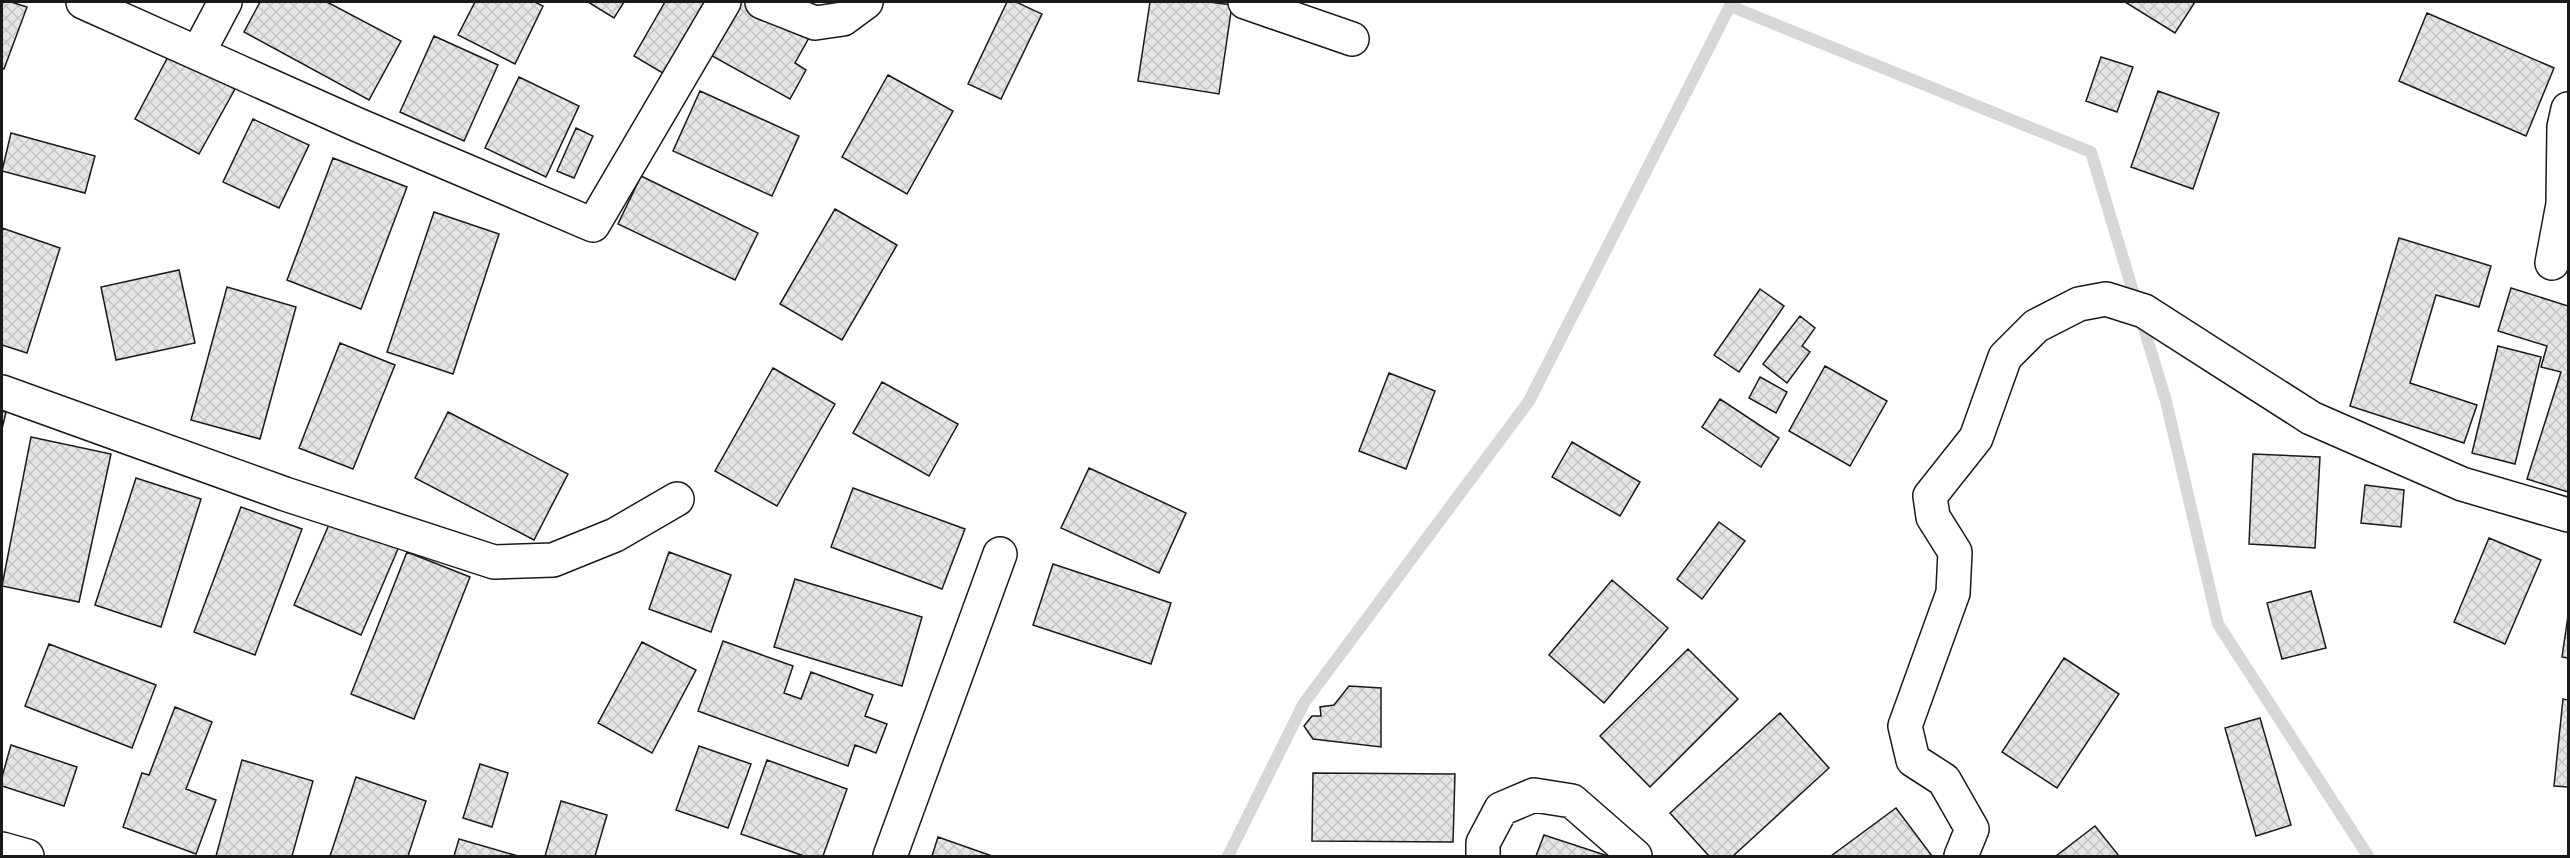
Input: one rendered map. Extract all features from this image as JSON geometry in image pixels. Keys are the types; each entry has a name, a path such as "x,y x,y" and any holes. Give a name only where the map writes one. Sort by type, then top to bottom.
{"street":[{"path":"83,2 369,130 593,225 724,2"},
{"path":"198,53 225,2"},
{"path":"762,2 815,23 843,19 866,2"},
{"path":"1245,2 1352,39"},
{"path":"2552,263 2563,204 2564,127 2568,109"},
{"path":"1960,856 1972,829 1944,780 1913,760 1905,726 1953,593 1955,552 1934,517 1930,496 1976,438 2005,357 2036,326 2079,304 2106,299 2144,311 2311,418 2462,484 2568,515"},
{"path":"2,392 285,494 494,562 553,560 615,535 677,499"},
{"path":"890,856 1000,554"},
{"path":"1483,856 1484,843 1502,809 1534,795 1572,801 1635,856"},
{"path":"2,849 27,856"}],"building":[{"path":"2,2 27,7 4,69 2,68"},
{"path":"260,2 327,2 401,41 369,100 244,32"},
{"path":"475,2 535,2 543,6 515,64 458,35"},
{"path":"588,2 624,2 614,18"},
{"path":"665,2 709,2 666,75 634,56"},
{"path":"732,2 749,2 810,36 795,63 806,70 790,99 705,52"},
{"path":"1007,2 1016,2 1042,14 1001,99 968,84"},
{"path":"1150,2 1209,2 1232,5 1219,94 1138,81"},
{"path":"2125,2 2195,2 2175,33"},
{"path":"2427,13 2554,68 2526,136 2399,81"},
{"path":"434,36 498,65 464,141 400,112"},
{"path":"170,53 235,89 199,154 135,119"},
{"path":"2101,57 2133,67 2117,112 2086,101"},
{"path":"888,75 953,111 907,194 842,157"},
{"path":"519,77 579,106 546,177 485,148"},
{"path":"700,91 799,136 772,196 673,151"},
{"path":"2158,91 2219,113 2193,189 2131,167"},
{"path":"253,119 309,145 279,208 223,182"},
{"path":"576,128 593,136 574,178 557,171"},
{"path":"11,133 95,156 85,193 2,171"},
{"path":"333,158 407,187 361,309 287,280"},
{"path":"641,176 758,233 735,280 618,224"},
{"path":"835,209 897,245 842,340 780,304"},
{"path":"434,212 499,234 453,374 387,352"},
{"path":"2,228 60,248 27,353 2,345"},
{"path":"2399,238 2491,266 2479,307 2436,295 2410,383 2477,405 2464,443 2350,406"},
{"path":"179,270 195,343 116,360 101,287"},
{"path":"227,287 296,307 260,439 191,420"},
{"path":"2511,288 2568,306 2568,492 2527,479 2561,372 2541,367 2547,346 2498,331"},
{"path":"1760,289 1784,306 1739,372 1714,355"},
{"path":"1800,316 1815,328 1802,346 1810,352 1787,383 1763,364"},
{"path":"340,343 395,365 353,469 299,448"},
{"path":"2498,346 2541,357 2515,464 2472,453"},
{"path":"1825,366 1887,401 1850,466 1789,431"},
{"path":"773,368 835,404 777,506 715,471"},
{"path":"1389,373 1435,391 1406,469 1359,451"},
{"path":"1760,377 1787,392 1776,413 1749,398"},
{"path":"882,382 958,424 929,476 853,433"},
{"path":"1720,399 1779,438 1761,467 1702,427"},
{"path":"2,411 6,412 2,429"},
{"path":"448,412 568,474 534,540 415,478"},
{"path":"31,437 111,454 79,602 2,586"},
{"path":"1572,442 1640,482 1620,516 1552,477"},
{"path":"2253,454 2320,457 2315,548 2249,544"},
{"path":"1089,468 1186,513 1159,573 1061,528"},
{"path":"136,478 201,499 161,627 95,605"},
{"path":"2365,485 2404,490 2401,527 2361,523"},
{"path":"853,488 965,529 942,589 831,547"},
{"path":"241,507 302,529 255,655 194,632"},
{"path":"334,513 401,542 361,635 294,605"},
{"path":"1719,522 1745,541 1702,599 1677,579"},
{"path":"2489,538 2541,560 2505,644 2454,622"},
{"path":"407,552 470,577 414,719 351,694"},
{"path":"669,552 731,575 711,632 649,609"},
{"path":"1053,564 1171,603 1151,664 1033,625"},
{"path":"795,579 922,617 902,686 774,647"},
{"path":"1612,580 1668,628 1604,703 1549,655"},
{"path":"2311,591 2326,648 2282,659 2267,603"},
{"path":"2568,616 2568,658 2562,657"},
{"path":"723,641 793,666 784,693 801,699 811,672 873,695 865,716 887,724 876,753 855,745 848,766 698,711"},
{"path":"642,642 696,670 652,753 598,723"},
{"path":"49,644 156,685 132,748 25,706"},
{"path":"1688,649 1738,699 1650,787 1600,736"},
{"path":"2064,658 2119,694 2057,788 2002,752"},
{"path":"1349,686 1381,688 1381,747 1313,739 1304,726 1312,716 1321,716 1320,707 1334,705"},
{"path":"2563,699 2568,700 2568,787 2554,786"},
{"path":"175,707 212,722 186,789 216,800 196,854 123,827 142,773 149,775"},
{"path":"1780,713 1829,768 1733,856 1709,856 1670,813"},
{"path":"2260,718 2291,825 2256,836 2225,728"},
{"path":"11,745 77,767 64,806 2,786 2,777"},
{"path":"699,746 751,764 728,828 676,810"},
{"path":"242,760 313,781 292,856 216,856"},
{"path":"767,760 847,789 823,856 804,856 741,834"},
{"path":"480,764 508,773 492,827 463,818"},
{"path":"1313,773 1455,774 1453,842 1312,841"},
{"path":"356,777 426,801 408,856 330,856"},
{"path":"561,801 607,815 595,856 545,856"},
{"path":"1896,808 1932,856 1831,856"},
{"path":"2095,826 2119,856 2056,856"},
{"path":"1544,835 1608,856 1536,856"},
{"path":"938,837 992,856 932,856"},
{"path":"459,839 518,856 454,856"}],"waterway":[{"path":"1228,856 1304,703 1529,401 1732,2"},
{"path":"1730,6 2091,152 2166,401 2218,624 2368,856"}]}
